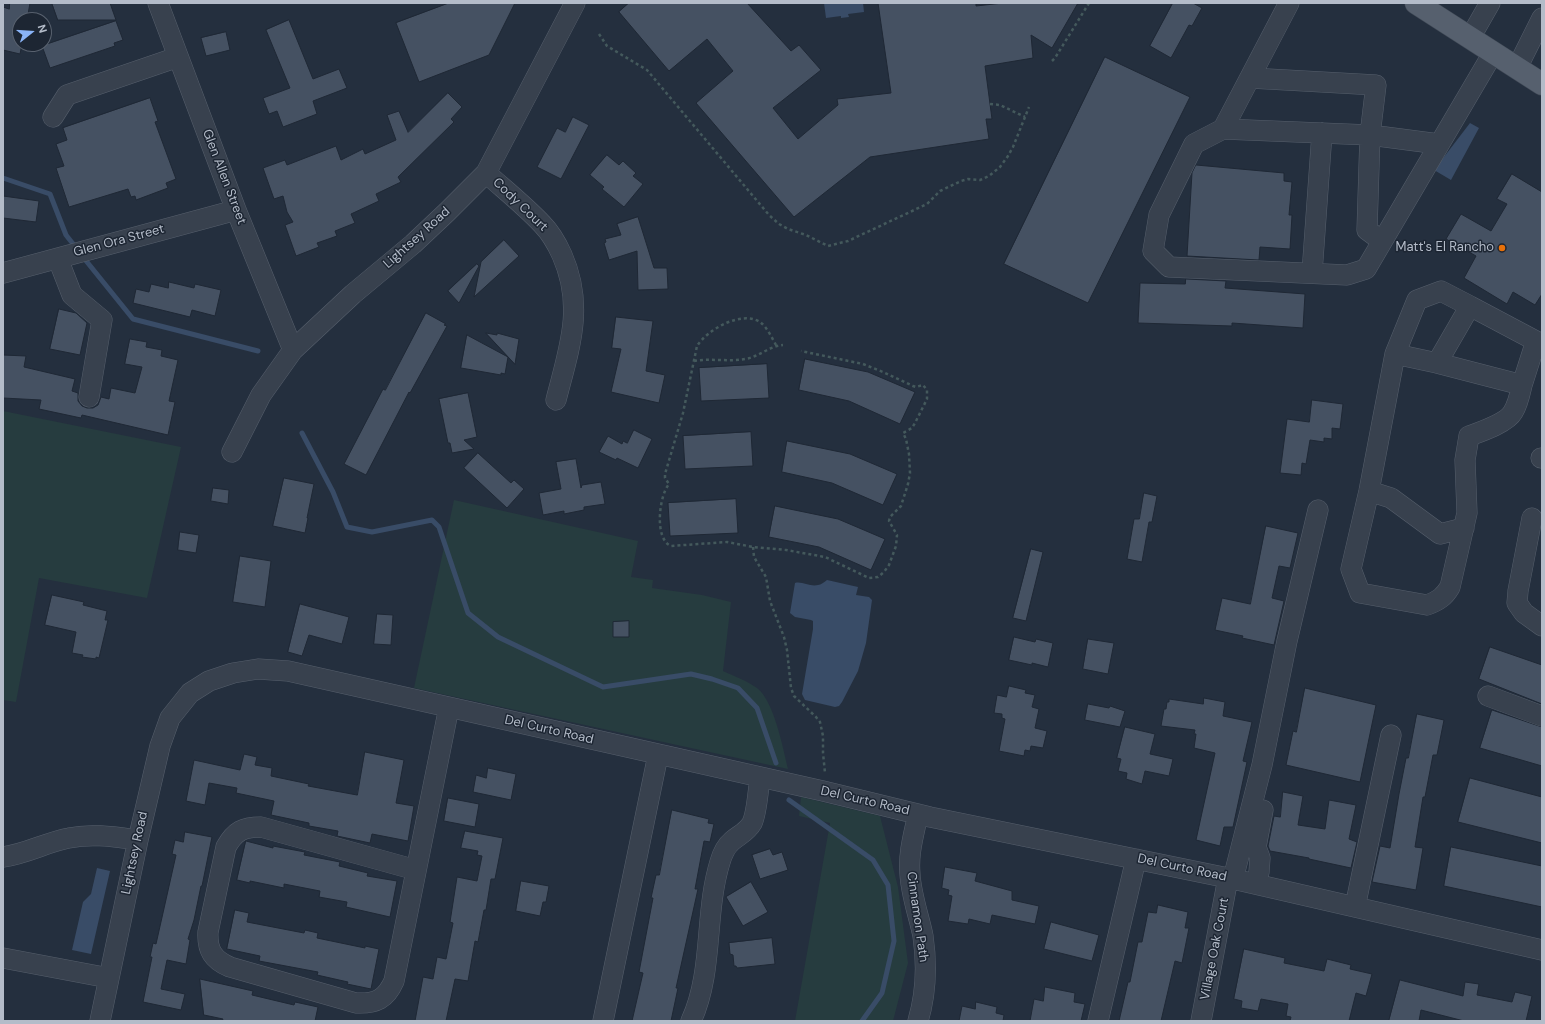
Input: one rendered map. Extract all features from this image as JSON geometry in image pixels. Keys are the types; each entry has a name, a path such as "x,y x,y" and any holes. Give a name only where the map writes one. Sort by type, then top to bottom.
{"main road":[{"path":"1422,5 1542,84"}],"street":[{"name":"Glen Allen Street","path":"158,3 236,210 293,350"},
{"name":"Lightsey Road","path":"232,452 261,395 293,350 353,294 413,244 486,173 575,3"},
{"path":"1223,129 1289,3"},
{"path":"1470,38 1490,3"},
{"path":"1517,68 1542,18"},
{"path":"1439,144 1370,135 1223,129 1194,144 1159,215 1153,251 1169,267 1347,275 1366,269 1493,53"},
{"path":"53,117 67,95 178,57"},
{"path":"1250,78 1376,85 1370,135 1367,230 1382,241"},
{"path":"1312,273 1322,133"},
{"name":"Cody Court","path":"486,173 543,225 557,245 567,266 573,289 573,331 556,400"},
{"name":"Glen Ora Street","path":"3,273 236,210"},
{"path":"58,259 72,295 102,320 89,397"},
{"path":"1441,292 1540,338 1522,385 1513,414 1498,425 1469,436 1465,460 1467,513 1450,587 1444,596 1436,602 1427,605 1360,593 1351,569 1369,492 1395,354 1417,300 1441,292"},
{"path":"1437,364 1470,306"},
{"path":"1395,354 1522,385"},
{"path":"1369,492 1391,498 1440,534 1464,528"},
{"name":"Village Oak Court","path":"1201,1021 1231,878 1262,765 1287,641 1318,510"},
{"path":"1532,518 1518,591 1518,603 1524,613 1542,626"},
{"name":"Del Curto Road","path":"190,693 215,679 233,673 258,669 288,671 760,778 824,791 918,814 1231,878 1542,950"},
{"name":"Lightsey Road","path":"100,1021 138,840 160,746 170,718 190,693"},
{"path":"1488,696 1542,716"},
{"path":"1256,884 1260,858 1256,847 1271,770 1287,706"},
{"path":"416,870 261,827 250,827 238,831 231,838 226,847 207,943 211,952 220,963 356,1003 369,1004 381,999 390,991 394,981 449,708"},
{"path":"1355,907 1391,735"},
{"path":"603,1021 658,755"},
{"path":"691,1021 696,1010 706,970 713,888 720,861 731,842 744,834 752,822 760,778"},
{"name":"Cinnamon Path","path":"918,814 910,856 910,875 923,937 925,962 925,984 918,1021"},
{"path":"3,857 68,838 92,835 138,840"},
{"path":"1098,1021 1136,859"},
{"path":"3,958 109,978"}],"path":[{"path":"1052,61 1056,58 1089,3"},
{"path":"599,34 607,46 647,70 779,224 828,246 848,241 927,204 940,191 961,181 980,180 988,176 1000,167 1008,156 1029,107"},
{"path":"990,104 1000,104 1025,117"},
{"path":"776,345 760,322 751,319 731,321 722,324 701,340 697,346 683,413 665,474 665,478 669,484 664,491 663,496 660,531 667,544 672,546 727,542 753,547 776,548 817,555 869,578 878,577 889,565 896,546 897,535 890,521 890,517 901,506 910,473 908,446 903,433 912,428 915,423 927,399 927,390 923,385 916,387 913,386 862,364 801,352"},
{"path":"694,361 743,360 759,355 776,345 783,345"},
{"path":"753,547 754,558 766,577 770,601 784,637 787,650 791,688 794,696 820,722 823,736 823,753 826,776"}],"green space":[{"path":"3,411 181,447 147,598 39,578 16,702 3,700"},
{"path":"454,500 638,541 631,577 653,580 652,588 702,595 731,602 723,671 753,685 763,694 777,726 788,769 414,688"},
{"path":"801,797 880,816 898,887 908,963 893,1021 795,1021 830,823 799,816"}],"water":[{"path":"824,3 863,3 864,12 848,14 849,17 841,18 841,16 826,18"},
{"path":"1470,123 1479,128 1451,180 1434,170"},
{"path":"827,580 858,587 856,595 869,597 872,600 866,643 858,671 842,702 839,706 835,707 805,700 802,694 813,621 795,617 790,613 795,583 815,585"},
{"path":"97,868 110,871 91,954 72,950 83,902 91,894"}],"building":[{"path":"10,3 30,3 28,12 12,12 12,52 20,52 20,54 3,50 3,7 9,9"},
{"path":"52,3 110,3 116,20 58,20"},
{"path":"449,3 515,3 489,55 419,82 396,23"},
{"path":"629,3 747,3 791,51 799,45 821,70 773,108 798,139 838,105 837,99 891,93 878,3 976,3 976,6 1003,3 1078,3 1052,48 1031,35 1033,58 985,66 992,119 986,119 989,139 870,157 794,217 696,103 733,71 707,39 669,71 619,12"},
{"path":"1173,3 1193,3 1202,8 1192,26 1189,25 1171,58 1150,46"},
{"path":"289,20 313,79 339,69 347,88 313,101 317,114 283,127 277,111 269,114 263,98 290,88 266,30"},
{"path":"116,21 123,40 114,43 115,46 50,68 44,52 52,52 52,43"},
{"path":"226,32 230,50 206,56 201,38"},
{"path":"1105,57 1190,97 1088,303 1004,264"},
{"path":"448,93 462,107 451,119 454,122 398,177 401,182 376,194 379,201 351,214 355,223 335,231 337,236 317,243 319,247 296,256 285,225 293,222 287,212 283,196 274,199 263,168 285,160 287,165 336,146 341,160 363,149 365,154 396,140 387,115 399,111 408,132"},
{"path":"150,98 158,121 155,122 176,179 166,183 168,188 136,200 135,196 131,197 128,189 69,207 56,168 64,166 56,144 67,140 63,128"},
{"path":"573,117 589,125 561,179 537,167 557,128 565,132"},
{"path":"607,155 619,165 623,161 636,173 633,176 643,184 624,207 602,189 604,187 590,175"},
{"path":"1196,165 1284,173 1284,181 1292,182 1289,215 1292,215 1290,249 1260,247 1259,260 1187,256 1192,173"},
{"name":"Matt's El Rancho","path":"1512,174 1542,192 1542,294 1535,305 1513,292 1507,304 1464,278 1476,256 1446,239 1461,214 1491,231 1507,204 1497,199"},
{"path":"3,196 39,201 36,222 3,218"},
{"path":"638,217 654,268 667,268 668,289 638,290 637,251 609,260 604,243 606,242 605,239 621,235 617,224"},
{"path":"504,240 519,256 474,297 481,262"},
{"path":"477,264 479,266 459,303 448,291"},
{"path":"1186,279 1226,281 1225,288 1305,294 1303,328 1232,323 1232,326 1138,323 1140,283 1185,284"},
{"path":"169,282 194,288 195,284 221,290 215,316 192,310 190,317 133,303 136,289 149,292 151,284 168,288"},
{"path":"59,309 76,313 87,323 80,355 50,349"},
{"path":"426,313 447,326 410,393 409,392 366,475 344,464 383,389 385,390"},
{"path":"616,317 653,321 646,371 665,375 659,403 611,392 621,349 612,348"},
{"path":"486,333 497,335 497,333 519,339 515,364"},
{"path":"467,335 508,357 505,374 501,373 501,375 461,368"},
{"path":"130,339 147,342 146,347 162,350 161,356 178,360 169,401 175,402 168,435 82,415 81,418 39,409 41,400 3,398 3,355 26,356 24,367 75,379 72,391 78,393 78,401 82,406 87,408 93,408 98,405 101,397 109,399 111,388 135,393 142,367 125,364"},
{"path":"805,359 868,372 915,392 900,424 849,401 799,390"},
{"path":"767,364 769,398 701,401 699,368"},
{"path":"468,393 477,437 464,440 474,449 452,453 450,443 448,443 439,399"},
{"path":"1312,400 1343,404 1340,429 1332,428 1332,439 1324,438 1324,442 1310,440 1306,464 1302,463 1301,475 1280,473 1287,419 1309,422"},
{"path":"634,430 652,439 638,468 617,458 616,460 599,452 608,436 622,444 623,441 627,443"},
{"path":"751,432 753,466 685,469 683,436"},
{"path":"787,441 850,454 897,474 883,505 832,483 782,472"},
{"path":"478,453 511,483 514,480 524,489 507,508 464,468"},
{"path":"576,459 581,488 582,485 601,482 605,504 584,507 584,510 564,514 564,511 543,515 539,493 561,489 556,462"},
{"path":"284,478 314,484 305,533 273,526"},
{"path":"213,488 229,490 228,504 211,501"},
{"path":"1144,493 1157,496 1152,522 1149,522 1142,562 1127,559 1134,519 1139,519"},
{"path":"736,499 738,533 670,536 668,503"},
{"path":"775,506 838,519 885,539 871,570 819,547 769,537"},
{"path":"1266,526 1298,533 1290,568 1279,566 1272,598 1284,601 1274,645 1215,630 1222,598 1250,604"},
{"path":"180,532 199,535 196,553 178,550"},
{"path":"1031,549 1043,552 1026,621 1013,618"},
{"path":"240,556 271,561 265,607 233,602"},
{"path":"52,595 84,602 83,605 107,611 105,620 108,620 99,658 82,657 83,655 72,653 76,632 45,625"},
{"path":"300,604 349,617 342,644 309,635 302,656 288,652"},
{"path":"377,614 393,615 391,645 374,644"},
{"path":"629,621 629,637 613,637 613,622"},
{"path":"1014,637 1035,642 1036,639 1053,643 1048,667 1009,660"},
{"path":"1088,639 1114,643 1108,674 1083,669"},
{"path":"1490,647 1542,665 1542,704 1479,679"},
{"path":"1009,686 1026,690 1025,693 1035,695 1032,707 1039,709 1035,728 1047,731 1043,748 1031,746 1030,751 1025,750 1024,756 999,751 1005,719 1002,718 1002,714 994,713 997,695 1006,697"},
{"path":"1305,688 1376,705 1360,782 1286,765 1293,731 1296,732"},
{"path":"1204,698 1225,702 1223,716 1252,722 1243,761 1247,762 1233,827 1224,827 1220,846 1196,840 1215,753 1194,748 1196,734 1194,734 1195,730 1161,726 1164,709 1166,709 1169,699 1203,704"},
{"path":"1088,704 1109,708 1110,706 1125,711 1120,727 1085,720"},
{"path":"1492,710 1542,727 1542,766 1480,748"},
{"path":"1417,714 1444,720 1437,755 1433,755 1425,797 1423,797 1415,847 1423,848 1416,890 1372,882 1380,846 1390,848 1406,758 1408,758"},
{"path":"1125,727 1155,734 1150,754 1173,759 1169,776 1145,771 1142,784 1126,779 1127,773 1118,771 1121,759 1117,758"},
{"path":"365,752 404,760 396,803 414,806 408,841 372,834 370,843 337,836 338,831 309,826 309,823 271,815 274,801 236,793 237,788 209,783 205,805 186,801 194,760 240,770 244,754 257,757 255,765 272,768 271,776 309,784 308,786 357,795"},
{"path":"488,768 516,774 511,800 473,792 476,775 486,778"},
{"path":"1470,778 1542,797 1542,843 1458,822"},
{"path":"1283,792 1303,796 1298,825 1325,829 1329,800 1356,805 1349,839 1357,842 1351,868 1270,851 1268,846 1274,816 1280,817"},
{"path":"448,798 479,804 475,827 444,821"},
{"path":"672,810 709,819 708,823 714,824 710,842 704,841 695,889 698,889 676,988 678,988 671,1021 632,1021 643,973 639,972 653,898 651,898 656,875 659,875"},
{"path":"465,831 503,838 495,879 491,879 486,910 484,910 478,942 475,941 468,981 455,979 446,1021 415,1021 423,977 433,979 437,957 446,959 453,923 450,922 457,877 477,881 482,856 477,855 478,851 461,848"},
{"path":"185,832 212,837 194,920 188,939 190,940 186,964 167,960 161,989 185,994 181,1010 143,1002 152,957 150,957 153,943 156,944 176,855 172,854 175,840 183,842"},
{"path":"246,841 273,848 273,846 305,852 304,855 340,862 339,866 368,873 367,876 397,881 390,917 346,907 347,902 319,897 320,891 284,884 284,888 237,880"},
{"path":"1451,847 1542,866 1542,907 1444,886"},
{"path":"770,849 773,855 782,852 788,870 760,879 752,855"},
{"path":"945,867 977,873 975,881 1012,891 1012,900 1039,906 1035,924 992,915 990,924 969,919 968,924 948,921 952,896 948,895 949,890 942,888"},
{"path":"521,881 549,886 546,902 543,902 540,916 516,911"},
{"path":"751,882 768,912 743,926 726,897"},
{"path":"1158,905 1188,912 1185,928 1189,928 1182,963 1175,961 1161,1021 1119,1021 1128,982 1130,982 1138,942 1142,942 1148,912 1156,913"},
{"path":"235,910 249,913 247,922 304,933 305,930 318,933 317,938 365,948 365,946 379,949 371,989 317,975 318,972 259,961 260,956 227,949"},
{"path":"1051,922 1099,935 1092,961 1044,949"},
{"path":"772,938 775,964 737,968 734,966 733,955 730,954 729,943"},
{"path":"1244,949 1285,958 1284,963 1324,971 1327,959 1351,965 1350,969 1372,974 1366,996 1356,993 1349,1021 1290,1021 1291,1017 1286,1016 1288,1004 1261,999 1258,1011 1241,1008 1242,1001 1234,999"},
{"path":"200,979 253,991 252,995 294,1005 295,1002 318,1007 315,1021 222,1021 223,1019 204,1015"},
{"path":"1400,980 1463,996 1465,982 1479,984 1477,995 1512,1002 1515,992 1532,996 1526,1021 1464,1021 1421,1010 1419,1021 1389,1021"},
{"path":"1045,987 1075,993 1074,1002 1085,1004 1081,1021 1030,1021 1034,999 1043,1001"},
{"path":"976,1002 997,1007 996,1013 1004,1015 1003,1021 959,1021 962,1006 975,1009"}],"waterway":[{"path":"3,178 50,194 66,235 77,249"},
{"path":"83,257 133,319 258,351"},
{"path":"302,433 333,492 347,527 372,532 432,520 439,527 468,613 498,637 603,687 691,674 712,679 738,688 757,708 776,763"},
{"path":"789,800 873,860 888,885 894,941 882,993 862,1021"}],"place":[{"name":"Matt's El Rancho","path":"1502,248"}]}
